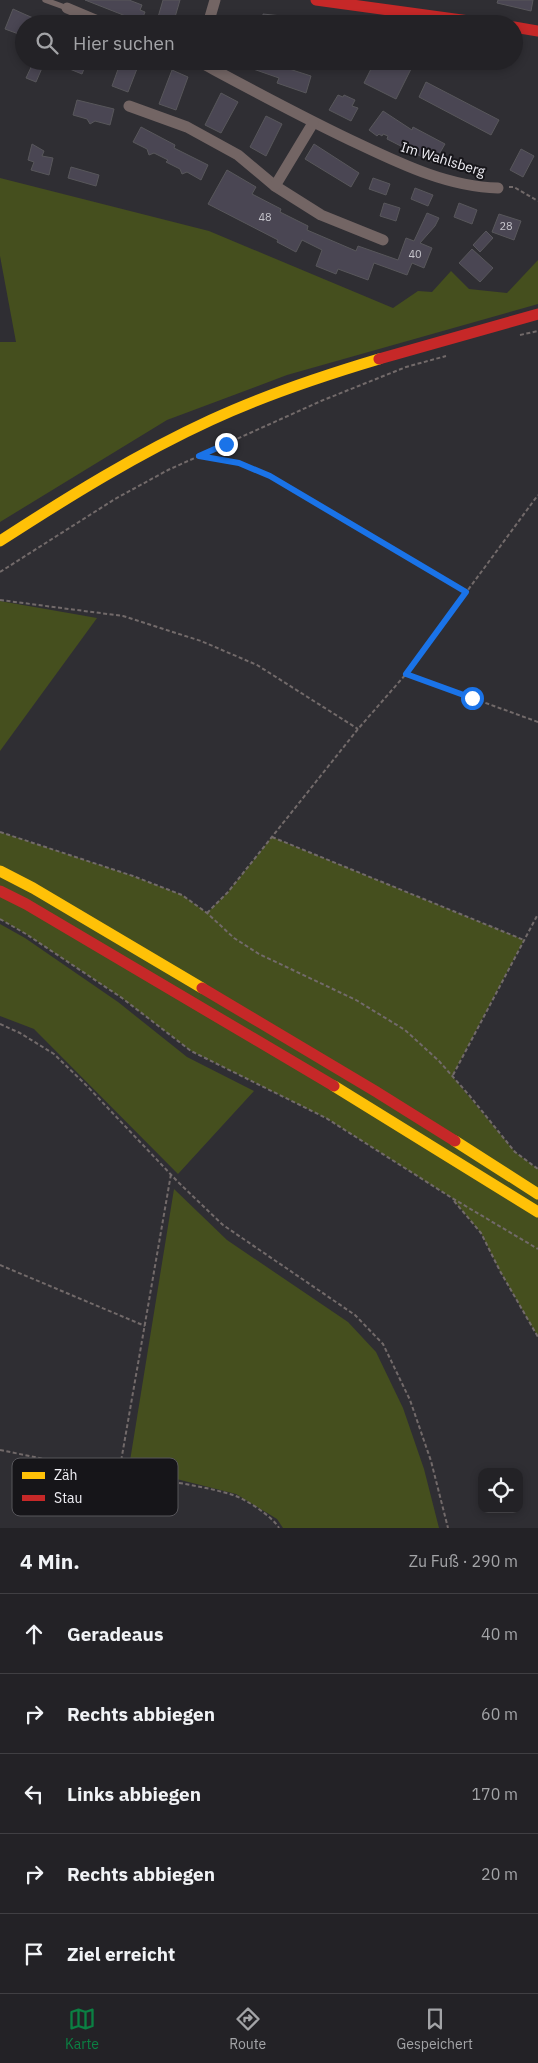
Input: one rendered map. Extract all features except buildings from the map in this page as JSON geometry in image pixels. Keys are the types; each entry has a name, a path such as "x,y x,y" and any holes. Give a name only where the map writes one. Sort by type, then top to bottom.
{"main road":[{"path":"316,0 425,15"},
{"path":"523,28 538,31"},
{"path":"0,541 65,498 126,463 194,428 260,400 341,371 538,314"},
{"path":"0,871 33,888 375,1091 538,1194"},
{"path":"0,891 26,904 366,1105 538,1212"}],"street":[{"path":"211,15 216,0"},
{"path":"67,8 84,15"},
{"name":"Im Wahlsberg","path":"215,70 313,122 409,168 477,188 498,188"},
{"path":"129,106 195,132 238,155 275,186 321,215 383,240"},
{"path":"275,186 313,122"}],"lane":[{"path":"45,0 67,8"}],"path":[{"name":"Im Wahlsberg","path":"498,188 514,186 538,201"},
{"path":"513,336 538,331"},
{"path":"0,572 115,499 168,470 321,401 406,367 451,354"},
{"path":"199,456 239,463 270,476 466,592"},
{"path":"207,913 228,892 358,729 406,674 538,495"},
{"path":"0,600 123,616 201,641 257,665 358,729"},
{"path":"406,674 538,722"},
{"path":"0,832 158,885 182,895 207,913 234,938 259,954 356,1000 405,1030 452,1076 515,1152 538,1169"},
{"path":"272,837 524,940"},
{"path":"452,1076 538,914"},
{"path":"0,919 26,934 122,998 192,1051 326,1118 452,1198 538,1249"},
{"path":"0,1024 20,1033 54,1054 223,1225 355,1315 383,1344 410,1400 431,1461 448,1528"},
{"path":"122,1458 171,1174"},
{"path":"452,1198 481,1233 500,1271 538,1336"},
{"path":"0,1265 145,1326"},
{"path":"0,1450 40,1458"},
{"path":"178,1483 235,1496 263,1512 276,1522 279,1528"}],"green space":[{"path":"0,178 209,231 393,308 418,291 432,292 451,271 469,289 507,293 538,260 538,304 287,375 167,420 0,522 0,342 16,342 0,256"},
{"path":"0,601 97,618 0,751"},
{"path":"0,832 133,876 182,895 207,913 228,892 272,837 524,940 452,1076 515,1152 538,1169 538,1337 500,1271 481,1233 452,1198 326,1118 191,1051 122,998 26,934 0,919"},
{"path":"0,924 25,938 118,1002 187,1057 254,1091 178,1174 34,1029 0,1016"},
{"path":"174,1189 227,1240 348,1322 376,1352 403,1408 424,1469 439,1528 283,1528 277,1519 236,1494 178,1479 178,1458 130,1458"}],"traffic: slow":[{"path":"0,541 103,477 183,433 273,394 379,359"},
{"path":"0,871 33,888 202,988"},
{"path":"334,1086 538,1212"},
{"path":"455,1141 538,1194"}],"traffic: jam":[{"path":"316,0 425,15"},
{"path":"523,28 538,31"},
{"path":"379,359 538,314"},
{"path":"0,891 26,904 334,1086"},
{"path":"202,988 455,1141"}],"route":[{"path":"226,444 199,456 239,463 270,476 466,592 406,674 472,698"}]}
